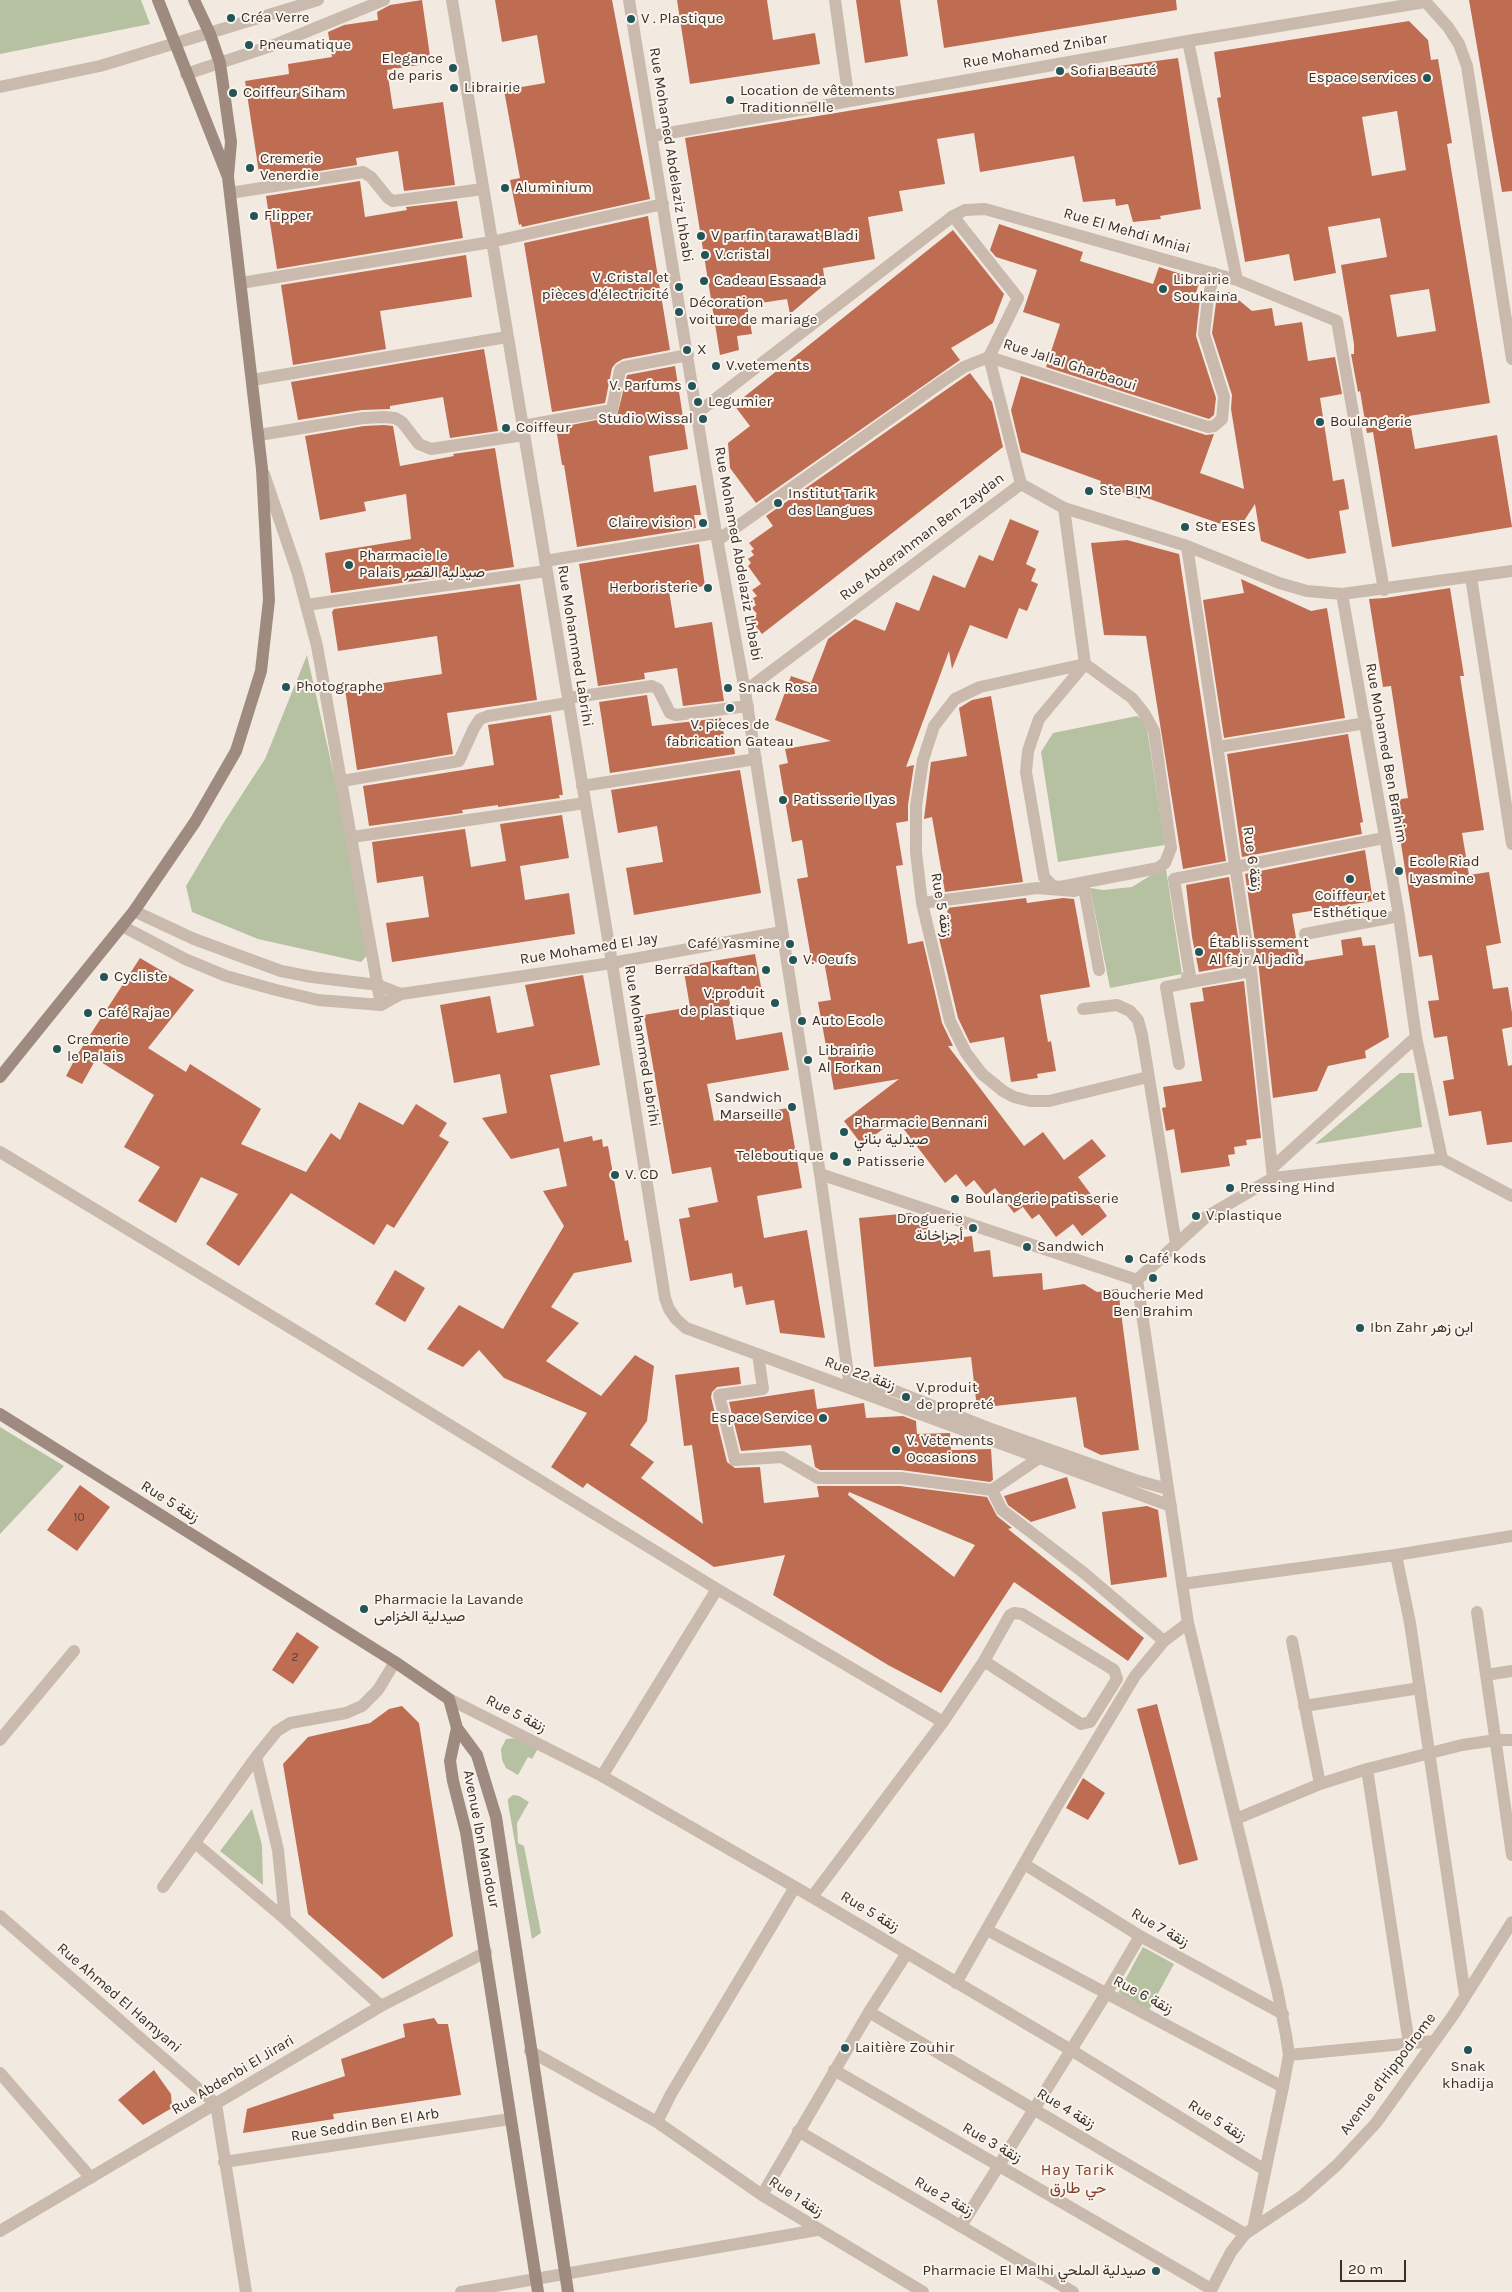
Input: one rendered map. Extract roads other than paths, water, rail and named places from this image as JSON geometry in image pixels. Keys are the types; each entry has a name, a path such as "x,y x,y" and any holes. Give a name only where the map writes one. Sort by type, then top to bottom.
{"street":[{"path":"158,0 228,177"},
{"path":"0,1077 134,911 195,822 236,750 261,671 269,600 262,469 228,177 231,142 220,63 210,34 194,0"},
{"path":"0,87 100,66 318,0"},
{"path":"186,74 302,34 384,0"},
{"name":"Rue Mohammed Labrihi","path":"452,0 612,963 665,1298"},
{"name":"Rue Mohamed Abdelaziz Lhbabi","path":"630,0 717,537 748,706 820,1174 849,1383"},
{"path":"835,0 850,101"},
{"path":"1424,1 1448,27 1459,44 1466,66 1512,360"},
{"name":"Rue Mohamed Znibar","path":"652,136 1424,1"},
{"path":"1188,41 1237,280"},
{"path":"230,193 363,172 372,177 388,198 394,201 483,189"},
{"path":"241,283 492,242 663,204"},
{"name":"Rue El Mehdi Mniai","path":"697,413 953,216 966,210 986,208 1237,280 1337,322 1384,590"},
{"path":"953,216 1018,298 989,357 1021,484"},
{"name":"Rue Jallal Gharbaoui","path":"717,537 964,367 989,357 1208,427 1214,426 1222,419 1224,397 1204,334 1208,299 1214,273"},
{"path":"252,380 507,337"},
{"path":"259,435 384,416 395,418 402,422 419,444 430,449 523,431 612,410 617,376 620,370 626,367 688,356"},
{"path":"122,926 185,959 226,976 318,1000 381,1005 317,646 298,571 262,469"},
{"name":"Rue Abderahman Ben Zaydan","path":"745,691 1021,484 1064,508 1186,546 1279,583 1307,591 1342,594 1384,590 1512,571"},
{"path":"1064,508 1085,664 1132,698 1144,713 1154,731 1171,848 1165,863 1158,868 1060,887 1053,886 1044,878 1026,772 1028,751 1039,719 1085,664"},
{"path":"306,606 717,537"},
{"name":"Rue 6 زنقة","path":"1186,546 1252,971 1272,1173"},
{"path":"1471,577 1512,844"},
{"name":"Rue Mohamed Ben Brahim","path":"1342,594 1399,916 1416,1036 1442,1159"},
{"name":"Rue 5 زنقة","path":"1085,664 980,687 955,699 934,726 923,760 916,806 916,852 922,903 950,1021 966,1052 982,1074 1003,1091 1014,1097 1030,1101 1049,1101 1148,1077"},
{"path":"342,781 460,761 474,728 480,719 568,701 652,686 658,689 670,712 676,715 748,706"},
{"path":"1218,747 1366,723"},
{"path":"582,786 756,759"},
{"path":"352,837 585,803"},
{"path":"1188,979 1174,879 1384,838"},
{"path":"922,903 1037,888 1074,892 1084,888 1099,970"},
{"name":"Rue Mohamed El Jay","path":"134,911 194,939 282,971 312,977 378,985 401,994"},
{"path":"1305,934 1399,916"},
{"name":"Rue Mohamed El Jay","path":"381,1005 401,994 612,963 782,932"},
{"path":"1179,1064 1166,987 1188,979 1252,971"},
{"path":"1083,1009 1117,1005 1130,1011 1138,1020 1176,1244"},
{"path":"1137,1280 1206,1217 1272,1173 1416,1036"},
{"path":"0,1152 319,1344 717,1589 943,1722"},
{"path":"1272,1173 1442,1159 1512,1196"},
{"path":"820,1174 1137,1280"},
{"path":"1137,1280 1188,1623 1283,2014 1289,2055 1266,2170 1249,2232"},
{"name":"Rue 22 زنقة","path":"665,1298 676,1319 686,1328 758,1354 849,1383 1039,1458 1171,1506"},
{"path":"758,1354 763,1390 719,1395 734,1460 782,1457 818,1478 901,1478 992,1490 1039,1458"},
{"path":"849,1383 898,1392 991,1429 1135,1480 1168,1488"},
{"name":"Rue 5 زنقة","path":"0,1414 395,1662 449,1699 602,1776 795,1887 1071,2050 1266,2170"},
{"path":"992,1490 1002,1510 1084,1573 1164,1641"},
{"path":"1182,1584 1396,1555 1512,1536"},
{"path":"1396,1555 1410,1623 1465,1996"},
{"path":"602,1776 717,1589"},
{"path":"812,1897 943,1722 984,1661 1010,1615 1018,1612 1114,1670 1117,1679 1090,1722 1081,1724 984,1661"},
{"path":"1477,1612 1512,1855"},
{"path":"956,1982 1054,1811 1135,1676 1164,1641 1188,1623"},
{"path":"1292,1641 1320,1784"},
{"path":"0,1740 74,1652"},
{"path":"163,1887 256,1757 277,1731 290,1723 346,1713 362,1706 378,1690 395,1662"},
{"path":"1486,1675 1512,1671"},
{"path":"1304,1706 1420,1688"},
{"path":"449,1699 457,1728"},
{"name":"Avenue Ibn Mandour","path":"457,1728 450,1761 466,1832 486,1952 537,2286"},
{"name":"Avenue Ibn Mandour","path":"457,1728 478,1755 496,1817 568,2292"},
{"path":"1236,1819 1320,1784 1367,1769 1429,1753 1496,1740 1512,1740"},
{"path":"256,1757 278,1850 285,1919"},
{"path":"1367,1769 1410,2044"},
{"path":"195,1843 285,1919 381,2006"},
{"name":"Rue 7 زنقة","path":"1024,1864 1140,1936 1283,2014"},
{"path":"657,2122 671,2094 795,1887"},
{"name":"Rue Ahmed El Hamyani","path":"0,1916 216,2104"},
{"name":"Avenue d'Hippodrome","path":"1210,2291 1231,2252 1249,2232 1302,2196 1337,2165 1376,2122 1465,1996 1512,1922"},
{"name":"Rue 6 زنقة","path":"987,1930 1283,2088"},
{"path":"961,2226 1106,1994 1140,1936"},
{"name":"Rue Abdenbi El Jirari","path":"0,2231 381,2006 486,1952"},
{"path":"762,2195 834,2070 907,1953"},
{"name":"Rue 4 زنقة","path":"869,2012 1249,2232"},
{"path":"1289,2055 1434,2041"},
{"name":"Rue 1 زنقة","path":"530,2051 657,2122 762,2195 817,2230 923,2292"},
{"name":"Rue 3 زنقة","path":"834,2070 1210,2291"},
{"path":"0,2073 91,2178"},
{"path":"216,2104 246,2292"},
{"name":"Rue Seddin Ben El Arb","path":"224,2162 510,2119"},
{"name":"Rue 2 زنقة","path":"798,2132 1073,2292"},
{"path":"461,2292 537,2286 565,2274 817,2230"}],"place":[{"name":"Créa Verre","path":"231,18"},
{"name":"V . Plastique","path":"631,19"},
{"name":"Pneumatique","path":"249,45"},
{"name":"Elegance de paris","path":"453,68"},
{"name":"Sofia Beauté","path":"1060,71"},
{"name":"Espace services","path":"1427,78"},
{"name":"Librairie","path":"454,88"},
{"name":"Coiffeur Siham","path":"233,93"},
{"name":"Location de vêtements Traditionnelle","path":"730,100"},
{"name":"Cremerie Venerdie","path":"250,168"},
{"name":"Aluminium","path":"505,188"},
{"name":"Flipper","path":"254,216"},
{"name":"V parfin tarawat Bladi","path":"701,236"},
{"name":"V.cristal","path":"705,255"},
{"name":"Cadeau Essaada","path":"704,281"},
{"name":"V .Cristal et pièces d'électricité","path":"679,287"},
{"name":"Librairie Soukaina","path":"1163,289"},
{"name":"Décoration voiture de mariage","path":"679,312"},
{"name":"X","path":"687,350"},
{"name":"V.vetements","path":"716,366"},
{"name":"V. Parfums","path":"692,386"},
{"name":"Legumier","path":"698,402"},
{"name":"Studio Wissal","path":"703,419"},
{"name":"Boulangerie","path":"1320,422"},
{"name":"Coiffeur","path":"506,428"},
{"name":"Ste BIM","path":"1089,491"},
{"name":"Institut Tarik des Langues","path":"778,503"},
{"name":"Claire vision","path":"703,523"},
{"name":"Ste ESES","path":"1185,527"},
{"name":"Pharmacie le Palais صيدلية القصر","path":"349,565"},
{"name":"Herboristerie","path":"708,588"},
{"name":"Photographe","path":"286,687"},
{"name":"Snack Rosa","path":"728,688"},
{"name":"V. pieces de fabrication Gateau","path":"730,708"},
{"name":"Patisserie Ilyas","path":"783,800"},
{"name":"Ecole Riad Lyasmine","path":"1399,871"},
{"name":"Coiffeur et Esthétique","path":"1350,879"},
{"name":"Café Yasmine","path":"790,944"},
{"name":"Établissement Al fajr Al jadid","path":"1199,952"},
{"name":"V. Oeufs","path":"793,960"},
{"name":"Berrada kaftan","path":"766,970"},
{"name":"Cycliste","path":"104,977"},
{"name":"V.produit de plastique","path":"775,1003"},
{"name":"Café Rajae","path":"88,1013"},
{"name":"Auto Ecole","path":"802,1021"},
{"name":"Cremerie le Palais","path":"57,1049"},
{"name":"Librairie Al Forkan","path":"808,1060"},
{"name":"Sandwich Marseille","path":"792,1107"},
{"name":"Pharmacie Bennani صيدلية بناني","path":"844,1132"},
{"name":"Teleboutique","path":"834,1156"},
{"name":"Patisserie","path":"847,1162"},
{"name":"V. CD","path":"615,1175"},
{"name":"Pressing Hind","path":"1230,1188"},
{"name":"Boulangerie patisserie","path":"955,1199"},
{"name":"V.plastique","path":"1196,1216"},
{"name":"Droguerie أجزاخانة","path":"973,1228"},
{"name":"Sandwich","path":"1027,1247"},
{"name":"Café kods","path":"1129,1259"},
{"name":"Boucherie Med Ben Brahim","path":"1153,1278"},
{"name":"Ibn Zahr ابن زهر","path":"1360,1328"},
{"name":"V.produit de propreté","path":"906,1397"},
{"name":"Espace Service","path":"823,1418"},
{"name":"V. Vetements Occasions","path":"896,1450"},
{"name":"Pharmacie la Lavande صيدلية الخزامى","path":"364,1609"},
{"name":"Laitière Zouhir","path":"845,2048"},
{"name":"Snak khadija","path":"1468,2050"},
{"name":"Pharmacie El Malhi صيدلية الملحي","path":"1156,2271"}],"district":[{"name":"Hay Tarik حي طارق","path":"1078,2179"}]}
